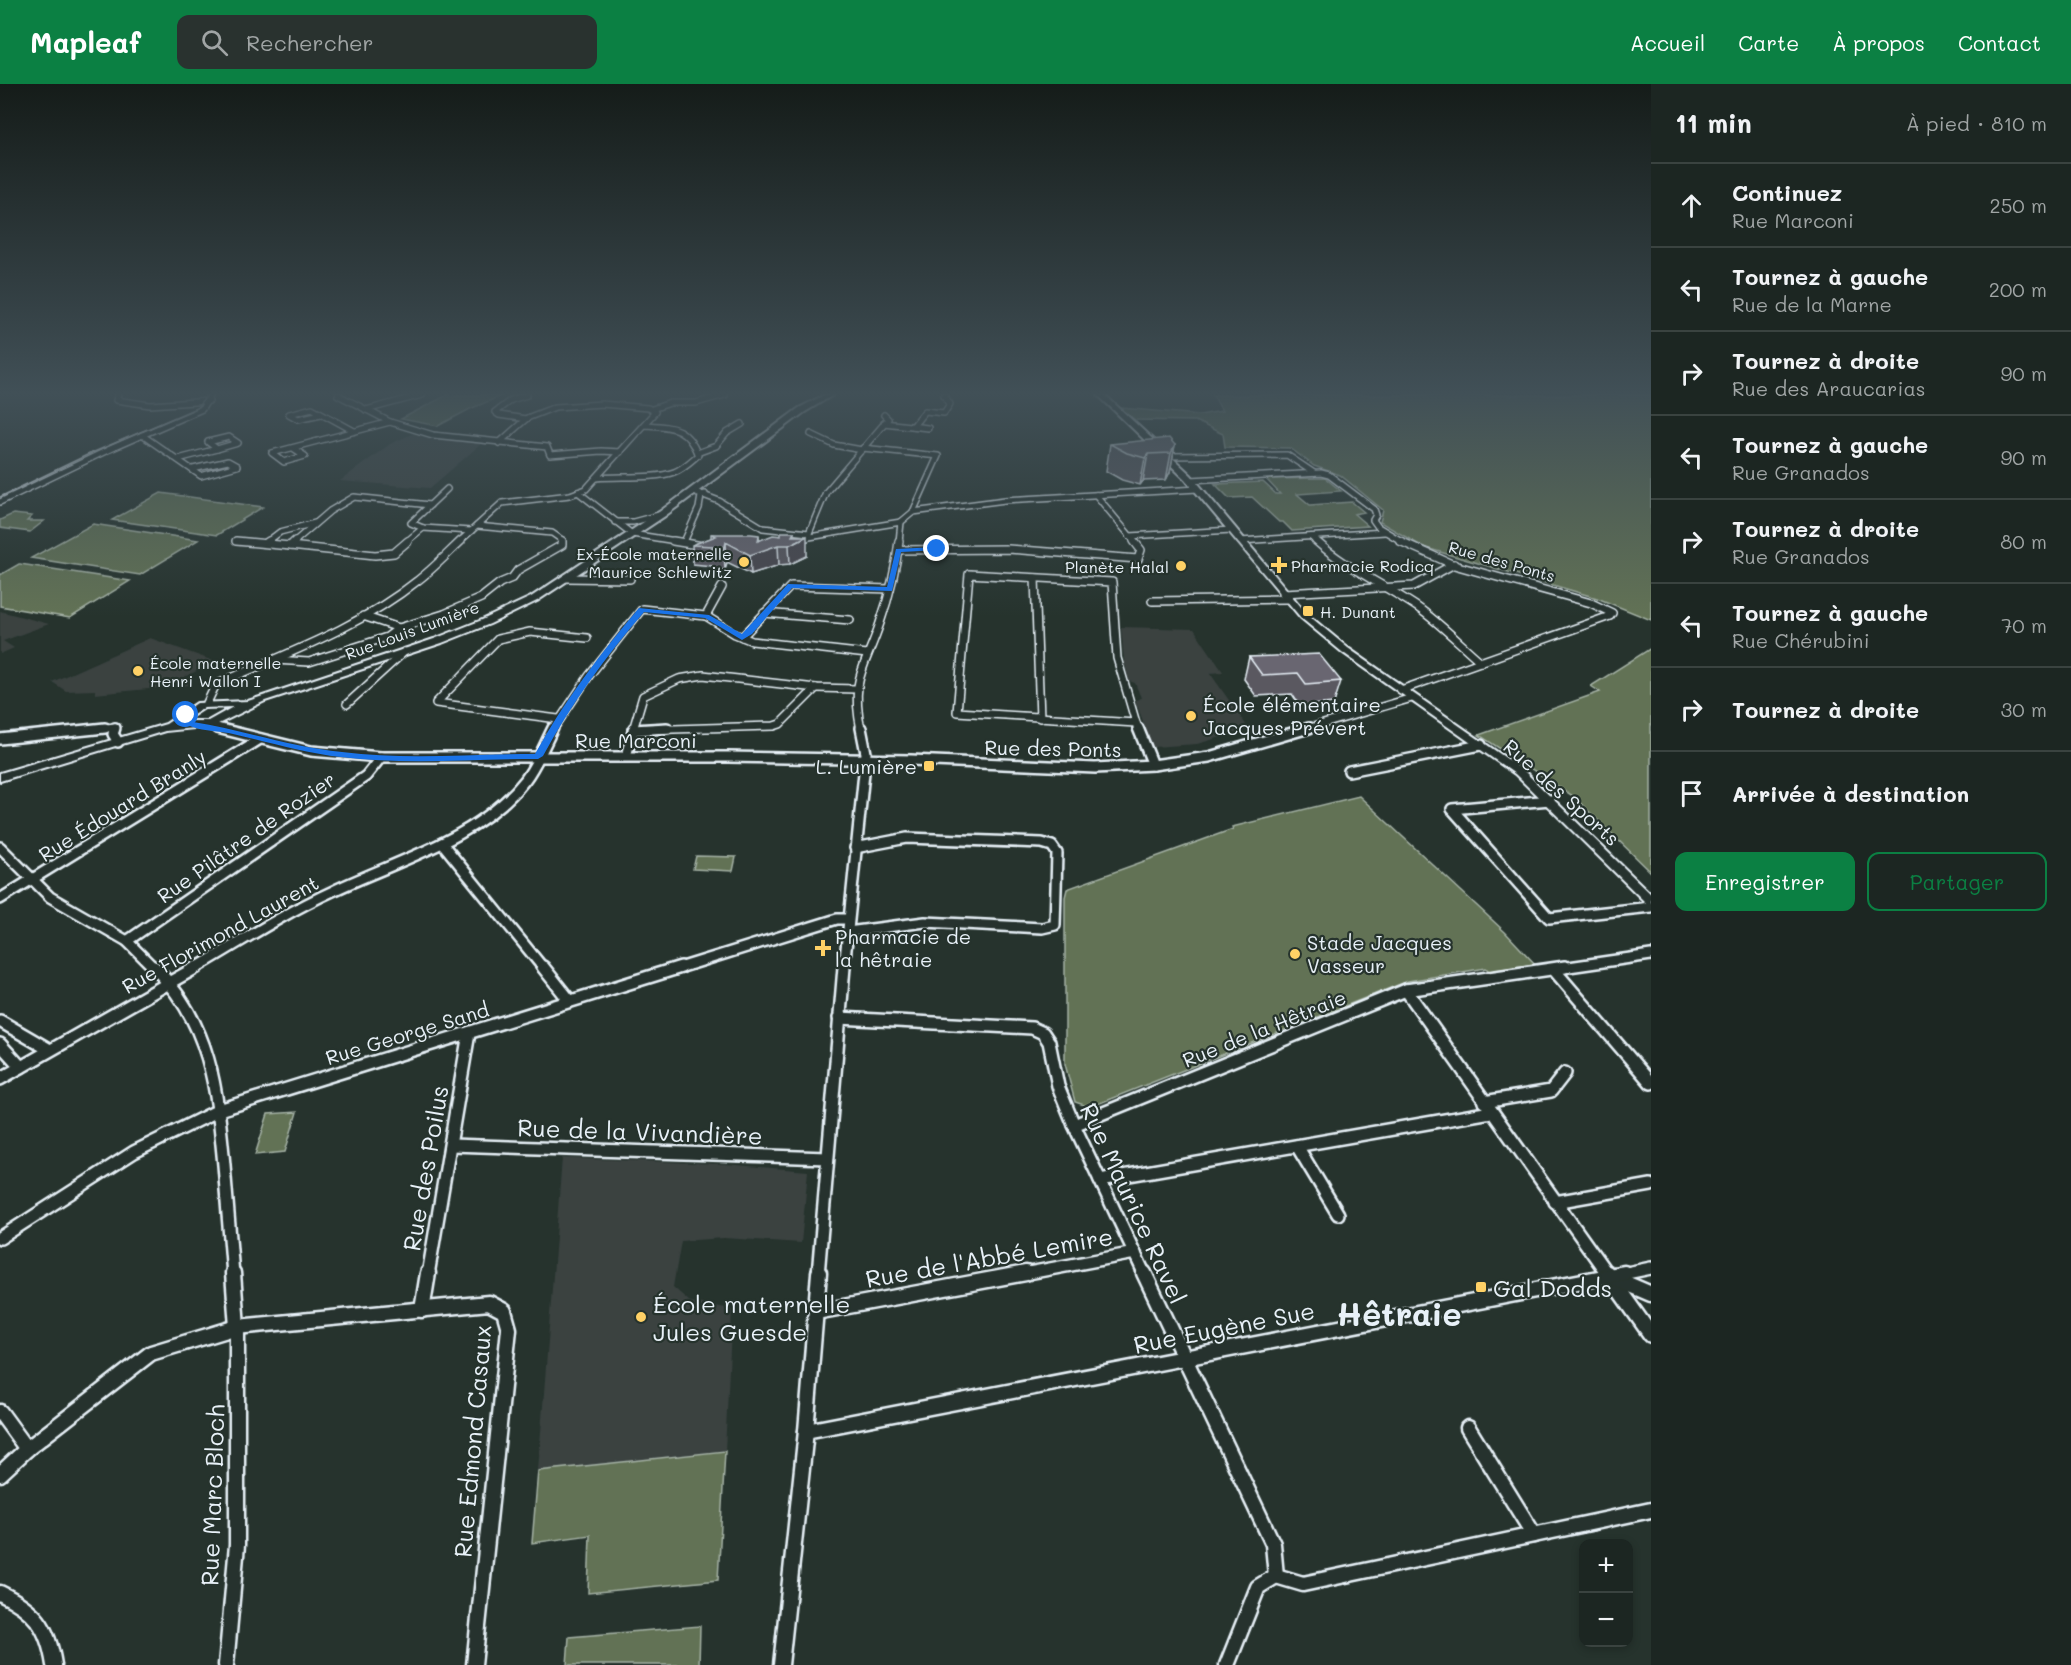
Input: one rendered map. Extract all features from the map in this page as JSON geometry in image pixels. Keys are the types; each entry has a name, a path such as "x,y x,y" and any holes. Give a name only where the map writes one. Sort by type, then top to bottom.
{"main road":[{"name":"Rue Louis Lumière","path":"204,725 226,712 261,699 404,652 495,618 567,578 662,514 723,469"},
{"path":"188,721 192,709 207,703 226,712"},
{"path":"0,777 188,721 204,725"}],"street":[{"path":"0,502 70,469"},
{"path":"193,469 201,476 227,469"},
{"path":"207,703 214,686 274,660 363,616 418,581 504,502 578,492 586,489 605,469"},
{"path":"597,478 634,475 660,476 679,469"},
{"path":"808,536 826,492 846,469"},
{"path":"787,541 901,522 913,512 932,469"},
{"name":"Rue des Sports","path":"1179,469 1286,596 1338,645 1519,772 1651,901"},
{"path":"1309,469 1315,473"},
{"path":"913,512 969,503 1163,491 1194,484 1315,473 1335,478 1374,509 1376,515 1373,520 1385,532"},
{"path":"274,660 309,662 387,637 399,628 444,614 481,598 500,583 512,578 518,570 562,545 562,540 552,533 423,528 412,522 447,489"},
{"path":"693,491 705,494 731,507 757,525 808,536"},
{"path":"578,492 632,534 716,547"},
{"path":"684,542 699,508 701,496 705,494"},
{"path":"898,550 1008,549 1138,559 1141,550 1096,495"},
{"path":"290,546 348,498 430,505"},
{"path":"615,522 642,520 662,514"},
{"path":"781,1665 806,1431 839,1018 866,753 856,706 856,689 890,589 901,522"},
{"path":"266,543 280,532 315,523"},
{"path":"236,541 375,555 394,553 423,528"},
{"path":"1130,536 1232,530"},
{"path":"1240,541 1385,532"},
{"name":"Rue des Ponts","path":"1385,532 1424,553 1454,564 1603,607 1612,613 1610,616 1401,690"},
{"path":"1311,537 1337,560 1420,609 1481,662"},
{"path":"1152,601 1286,596 1414,586 1454,564"},
{"path":"1136,723 957,712 969,574 1112,582 1117,658 1136,723 1153,765"},
{"name":"Rue Louis Lumière","path":"567,578 630,579"},
{"path":"1035,578 1040,717"},
{"path":"742,637 750,632 764,613 790,586 890,589"},
{"path":"722,587 706,616 742,637 752,641 867,654"},
{"name":"Rue Florimond Laurent","path":"0,1079 170,983 261,927 318,898 442,843 487,814 518,788 534,768 558,719 602,656 642,609 706,616"},
{"path":"764,613 850,620"},
{"path":"363,616 399,628"},
{"path":"558,719 436,703 498,639 530,632 586,638"},
{"path":"347,704 404,652"},
{"path":"627,756 643,696 690,676 742,678 816,688 856,689"},
{"path":"633,730 774,726 780,724 816,688"},
{"name":"Rue des Ponts","path":"864,759 1070,768 1153,765 1209,757 1412,698"},
{"path":"226,712 231,731"},
{"name":"Rue Marconi","path":"204,725 311,751 381,757 627,756 864,759"},
{"path":"0,739 115,727 113,734 118,742"},
{"name":"Rue Édouard Branly","path":"0,899 260,739"},
{"path":"1349,771 1481,745"},
{"name":"Rue Pilâtre de Rozier","path":"127,941 366,776 381,757"},
{"path":"1550,800 1452,809 1549,918 1651,907"},
{"path":"848,932 925,922 1042,928 1055,925 1057,853 1052,846 1042,843 907,838 855,848"},
{"path":"442,843 570,1001"},
{"name":"Rue Marc Bloch","path":"0,847 31,881 50,897 127,941 170,983 203,1041 213,1073 219,1110 237,1327 239,1426 237,1545 226,1665"},
{"name":"Rue George Sand","path":"0,1238 146,1143 181,1124 219,1110 826,922 848,919"},
{"name":"Rue de la Hêtraie","path":"1074,1125 1406,990 1651,956"},
{"path":"1555,971 1651,1083"},
{"path":"1406,990 1651,1335"},
{"name":"Rue Maurice Ravel","path":"839,1018 1032,1028 1043,1033 1050,1042 1058,1086 1074,1125 1273,1544 1276,1576"},
{"path":"0,1021 50,1050"},
{"name":"Rue des Poilus","path":"422,1310 469,1033"},
{"path":"0,1044 21,1067"},
{"path":"1100,1180 1297,1146 1488,1107 1551,1091 1565,1073"},
{"name":"Rue de la Vivandière","path":"451,1145 827,1158"},
{"path":"1297,1146 1338,1214"},
{"path":"1555,1202 1651,1185"},
{"name":"Rue de l'Abbé Lemire","path":"816,1312 1135,1253"},
{"name":"Rue Eugène Sue","path":"806,1431 1651,1268"},
{"path":"1608,1276 1651,1294"},
{"name":"Rue Edmond Casaux","path":"0,1474 27,1449 151,1353 237,1327 489,1303 504,1311 509,1329 474,1665"},
{"path":"0,1412 27,1449"},
{"path":"1468,1428 1534,1535"},
{"path":"1227,1665 1258,1587 1276,1576 1303,1584 1651,1510"},
{"path":"0,1593 20,1602 41,1620 52,1647 54,1665"}],"shaded area":[{"path":"357,469 452,469 430,488 340,481"},
{"path":"0,611 49,624 3,641 14,648 0,654"},
{"path":"1121,627 1194,629 1223,672 1210,673 1249,729 1197,744 1153,747 1136,703 1136,700 1141,698 1135,683 1129,681 1124,661"},
{"name":"École maternelle Henri Wallon I","path":"150,638 216,662 184,677 193,681 191,685 95,694 95,690 66,691 52,682"},
{"name":"École maternelle Jules Guesde","path":"562,1158 725,1164 808,1171 801,1243 724,1238 681,1241 673,1287 690,1302 732,1309 725,1451 538,1471"}],"green space":[{"path":"1322,469 1651,469 1651,620 1597,598 1423,547 1380,522 1383,510 1340,475"},
{"path":"1325,478 1341,491 1297,494 1310,505 1352,502 1364,512 1354,514 1368,526 1292,531 1252,497 1229,498 1215,484 1263,482 1276,494 1280,494 1266,479"},
{"path":"161,493 263,507 217,535 112,520"},
{"path":"13,514 32,516 27,521 44,521 30,532 0,528 0,520"},
{"path":"93,524 198,540 140,575 31,558"},
{"path":"19,564 130,581 70,618 0,606 0,575"},
{"path":"1651,648 1651,872 1573,796 1479,735 1600,692 1591,686"},
{"name":"Stade Jacques Vasseur","path":"1359,796 1505,932 1535,964 1489,971 1486,968 1408,981 1090,1107 1075,1102 1065,1064 1065,897 1067,889 1233,829 1232,827"},
{"path":"696,856 736,857 733,871 693,869"},
{"path":"297,1112 285,1152 255,1155 268,1114"},
{"path":"725,1451 718,1580 588,1593 590,1535 532,1543 538,1471"},
{"path":"700,1626 699,1665 567,1665 569,1637"}],"building":[{"path":"781,532 794,532 792,536 807,536 789,545 778,545 750,555 726,542 724,550 711,550 713,546 692,545 716,536 711,534 759,535 758,541 773,535 781,536"},
{"path":"1319,654 1341,681 1306,684 1298,673 1262,675 1249,657"}],"tram line":[{"path":"0,497 58,469"}],"place":[{"name":"Ex-École maternelle Maurice Schlewitz","path":"744,562"},
{"name":"Pharmacie Rodicq","path":"1279,565"},
{"name":"Planète Halal","path":"1181,566"},
{"name":"H. Dunant","path":"1308,611"},
{"name":"École maternelle Henri Wallon I","path":"138,671"},
{"name":"École élémentaire Jacques Prévert","path":"1191,716"},
{"name":"L. Lumière","path":"929,766"},
{"name":"Pharmacie de la hêtraie","path":"823,948"},
{"name":"Stade Jacques Vasseur","path":"1295,954"},
{"name":"Gal Dodds","path":"1481,1287"},
{"name":"École maternelle Jules Guesde","path":"641,1317"}],"district":[{"name":"Hêtraie","path":"1399,1313"}],"route":[{"path":"186,715 185,720 190,724 231,731 311,751 343,755 381,757 538,756 558,719 602,656 642,609 706,616 742,637 750,632 764,613 790,586 798,584 890,589 898,550 937,549"}]}
